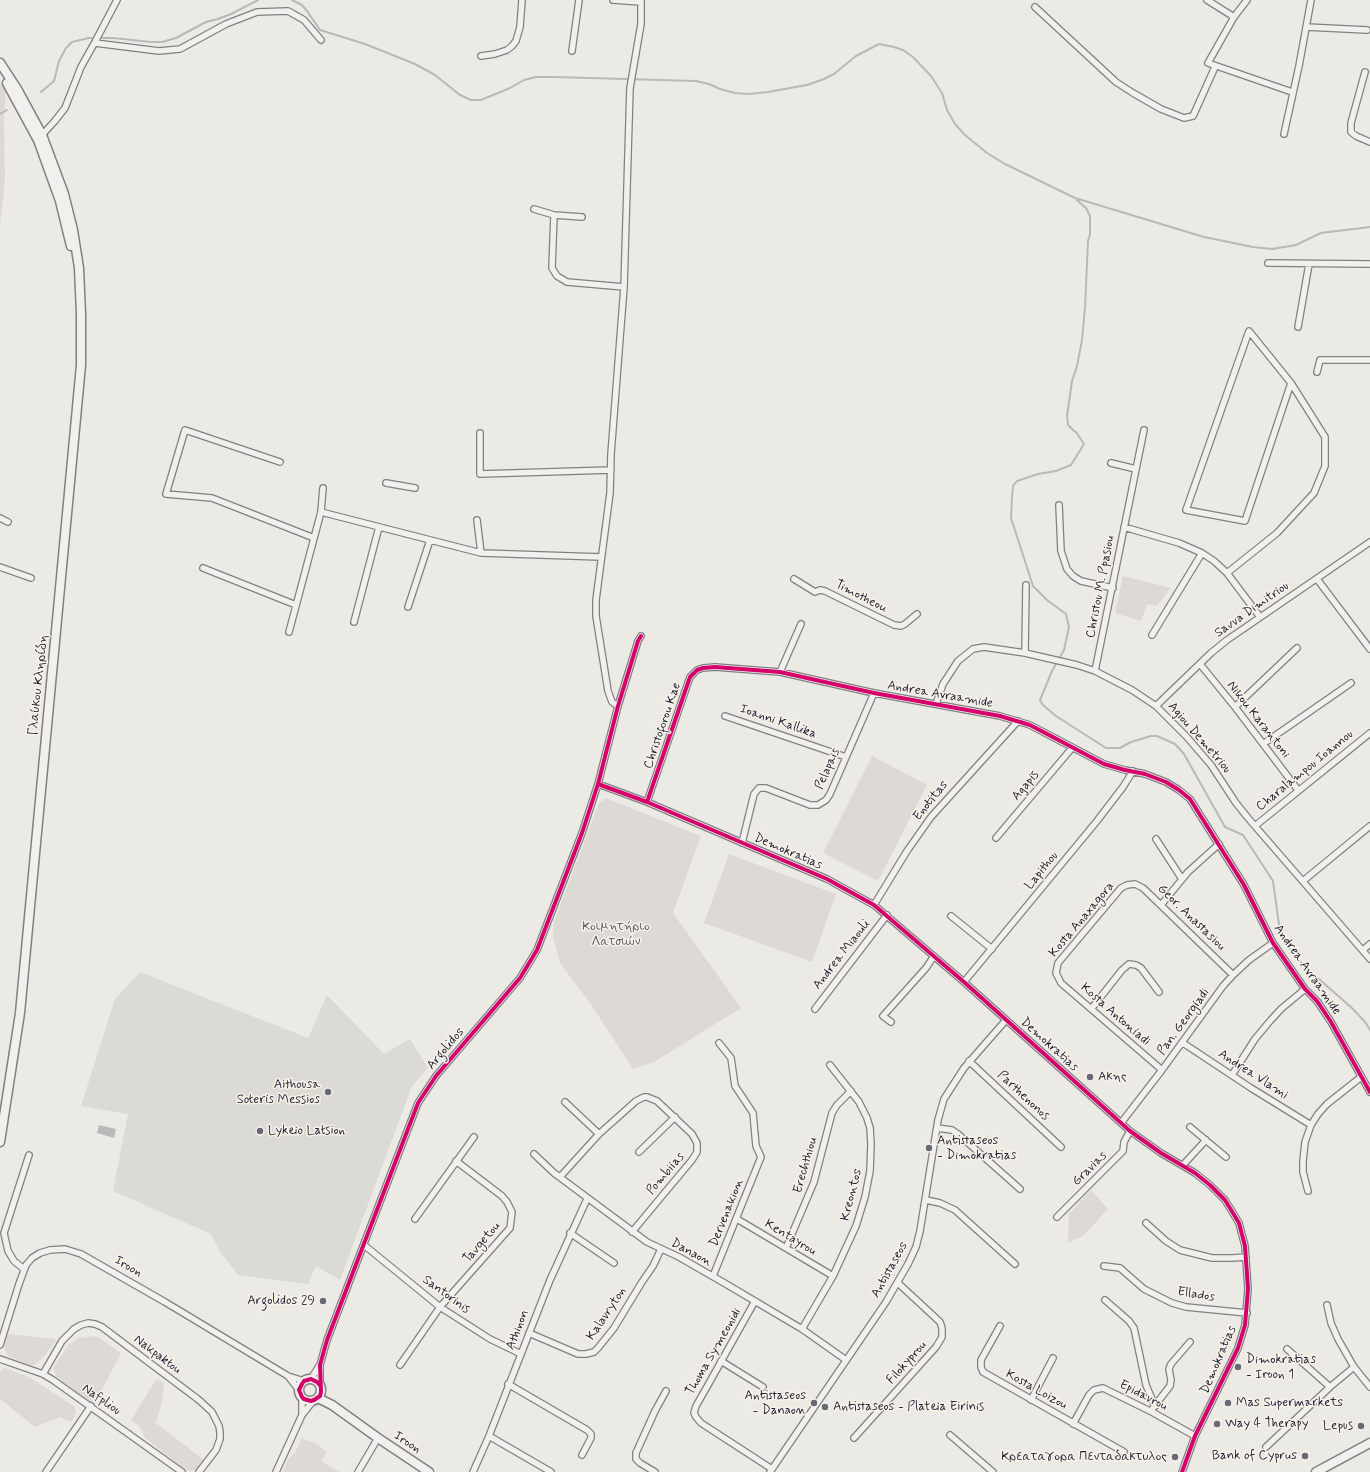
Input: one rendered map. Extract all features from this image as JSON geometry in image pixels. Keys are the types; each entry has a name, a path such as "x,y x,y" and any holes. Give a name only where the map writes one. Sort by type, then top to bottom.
{"main road":[{"name":"Γλαύκου Κληρίδη","path":"0,63 17,89 40,137 60,201 79,284 81,314 81,365 20,1013 0,1142"},
{"name":"Γλαύκου Κληρίδη","path":"0,71 40,137"},
{"name":"Γλαύκου Κληρίδη","path":"0,1120 9,1088"},
{"path":"307,1380 301,1394 307,1401 318,1394"},
{"name":"Iroon","path":"307,1380 317,1382 318,1394 332,1405 429,1472"},
{"path":"1316,1472 1370,1443"}],"street":[{"path":"40,137 65,108 81,68 117,0"},
{"path":"481,56 507,50 516,41 520,27 522,0"},
{"path":"572,51 579,0"},
{"path":"613,0 641,1 641,24 631,84 624,287 610,504 601,557 596,600 596,616 608,695 612,702 618,706"},
{"path":"1207,0 1234,17"},
{"path":"1247,0 1234,17 1208,63 1214,67 1292,92"},
{"path":"1284,134 1292,92 1299,66 1311,0"},
{"path":"1035,7 1116,82 1161,109 1184,118 1193,116 1214,67"},
{"path":"95,42 160,51 180,49 226,24 257,12 288,11 304,20 321,40"},
{"path":"1306,27 1366,30"},
{"path":"1365,72 1351,123 1351,132 1356,136 1370,142"},
{"path":"534,209 554,215 582,217"},
{"path":"554,215 552,268 557,276 567,282 624,287"},
{"path":"1268,263 1370,264"},
{"path":"1298,327 1309,264"},
{"path":"1227,573 1277,533 1314,493 1325,466 1325,437 1291,383 1249,331 1186,510 1245,521 1291,383"},
{"path":"1317,372 1320,360 1370,360"},
{"path":"280,462 185,430 166,494 212,498 314,538"},
{"name":"Christou M. Ppasiou","path":"1096,671 1144,430"},
{"path":"480,433 480,474 611,470"},
{"path":"1111,463 1136,469"},
{"path":"386,483 415,488"},
{"path":"289,632 321,512 324,488"},
{"path":"1059,505 1061,551 1067,569 1073,576 1081,581 1113,588"},
{"path":"321,512 481,553 601,557"},
{"path":"0,518 8,522"},
{"path":"478,520 481,553"},
{"path":"354,622 379,527"},
{"path":"1124,527 1179,543 1202,552 1214,560 1227,573 1260,617"},
{"path":"408,606 430,540"},
{"name":"Savva Dimitriou","path":"1156,706 1219,646 1370,542"},
{"path":"1152,636 1202,552"},
{"path":"0,567 31,578"},
{"path":"203,568 296,605"},
{"path":"1316,578 1370,650"},
{"name":"Timotheou","path":"794,579 815,592 819,590 825,591 894,625 903,625 917,614"},
{"path":"1025,653 1026,585"},
{"path":"780,672 800,624"},
{"name":"Argolidos","path":"318,1394 320,1365 333,1324 418,1103 436,1076 520,978 534,956 582,833 598,784 618,706 638,641 641,636"},
{"name":"Agiou Demetriou","path":"936,704 940,691 948,675 958,661 973,649 989,647 1068,662 1096,671 1132,690 1156,706 1175,724 1212,765 1236,803 1370,959"},
{"path":"1235,707 1297,648"},
{"name":"Nikou Karantoni","path":"1200,664 1235,707 1298,790"},
{"name":"Christoforou Kae","path":"647,802 688,682 693,673 697,670 709,667 780,672 874,693"},
{"path":"1263,744 1351,683"},
{"name":"Andrea Avraamide","path":"874,693 1000,716 1018,721 1037,728 1104,764 1158,778 1185,794 1194,804 1219,844 1247,892 1273,943 1331,1022 1370,1092"},
{"name":"Pelapais","path":"742,843 754,794 759,788 766,788 813,806 824,802 846,757 874,693"},
{"name":"Ioanni Kallika","path":"725,716 846,757"},
{"name":"Enotitas","path":"874,905 907,851 931,817 1018,721"},
{"name":"Charalampou Ioannou","path":"1255,826 1370,733"},
{"name":"Agapis","path":"996,838 1072,748"},
{"name":"Lapithou","path":"964,982 1097,821 1123,787 1133,771"},
{"name":"Demokratias","path":"598,784 647,802 827,879 874,905 964,982 1130,1131 1160,1153 1183,1165 1210,1185 1229,1205 1239,1223 1245,1246 1248,1289 1244,1333 1196,1436 1182,1472"},
{"path":"1303,881 1370,826"},
{"path":"1156,839 1182,879"},
{"path":"1162,904 1182,879 1219,844"},
{"name":"Geor. Anastasiou","path":"1130,884 1141,886 1162,904 1233,975"},
{"name":"Kosta Anaxagora","path":"1056,973 1056,967 1060,961 1119,890 1125,885 1130,884"},
{"name":"Andrea Miaouli","path":"815,1009 887,915"},
{"path":"951,916 992,949"},
{"name":"Pan. Georgiadi","path":"1121,1123 1233,975 1253,957 1273,943"},
{"path":"1363,950 1370,944"},
{"path":"891,1022 883,1016 926,968 934,956"},
{"path":"1092,1008 1124,967 1129,964 1136,965 1141,968 1159,992"},
{"name":"Kosta Antoniadi","path":"1056,973 1061,982 1162,1070"},
{"path":"1232,1075 1255,1039 1270,1021 1281,1009 1306,989"},
{"name":"Antistaseos","path":"771,1471 898,1283 916,1248 926,1200 937,1128 941,1108 946,1095 969,1061 1006,1020"},
{"name":"Dervenakion","path":"713,1276 761,1157 756,1146 753,1113 735,1086 731,1058 719,1043"},
{"name":"Andrea Vlami","path":"1183,1043 1269,1100 1311,1124"},
{"name":"Parthenonos","path":"969,1061 1061,1147"},
{"name":"Kreontos","path":"802,1329 833,1276 859,1218 870,1171 871,1144 869,1123 859,1102 830,1065"},
{"path":"1308,1191 1303,1172 1302,1160 1305,1142 1311,1124 1327,1104 1361,1077"},
{"name":"Erechthiou","path":"786,1248 814,1182 832,1113 837,1105 851,1091"},
{"name":"Pombiias","path":"599,1134 636,1101 647,1097 657,1101 675,1117 692,1134 697,1143 697,1152 692,1160 632,1232"},
{"path":"560,1177 599,1134 565,1102"},
{"path":"639,1152 675,1117"},
{"path":"1190,1127 1226,1157"},
{"path":"937,1128 952,1130 958,1134 1020,1189"},
{"name":"Gravias","path":"1057,1217 1123,1151 1124,1142 1130,1131"},
{"path":"415,1219 474,1137"},
{"path":"1183,1165 1206,1140"},
{"name":"Danaon","path":"534,1154 587,1199 647,1242 713,1276 756,1301 802,1329 846,1360"},
{"path":"24,1269 14,1261 8,1251 4,1233 29,1155"},
{"name":"Tavgetou","path":"400,1365 440,1307 510,1228 512,1220 511,1208 504,1199 456,1161"},
{"name":"Athinon","path":"473,1472 489,1436 508,1384 570,1233 587,1199"},
{"path":"926,1200 940,1203 955,1210 1015,1264"},
{"name":"Kentayrou","path":"737,1219 833,1276"},
{"path":"1146,1224 1166,1241 1180,1250 1212,1258 1246,1256"},
{"path":"570,1233 614,1263"},
{"name":"Santorinis","path":"364,1245 440,1307 490,1339 521,1354"},
{"name":"Iroon","path":"0,1345 24,1269 32,1258 45,1251 59,1249 75,1252 165,1302 288,1376 307,1380"},
{"name":"Kalavryton","path":"529,1333 578,1354 594,1352 614,1328 653,1266 661,1249"},
{"name":"Ellados","path":"1104,1266 1120,1268 1144,1289 1172,1303 1186,1307 1247,1313"},
{"name":"Filokyprou","path":"854,1438 936,1347 942,1336 940,1322 898,1283"},
{"path":"1105,1300 1129,1321 1134,1328 1146,1385 1155,1406"},
{"name":"Thoma Symeonidi","path":"756,1301 696,1406 694,1413 701,1423 771,1471"},
{"path":"1327,1305 1334,1330 1354,1367 1370,1387"},
{"name":"Nakpaktou","path":"43,1374 62,1341 74,1329 88,1323 102,1327 199,1400 212,1412 219,1426 220,1439 216,1450 200,1472"},
{"name":"Kosta Loizou","path":"1000,1326 982,1358 980,1365 988,1376 1124,1452"},
{"path":"1152,1412 1170,1386 1171,1380 1169,1369 1171,1364 1190,1342"},
{"path":"1287,1349 1330,1387"},
{"path":"1031,1400 1053,1358"},
{"name":"Nafpliou","path":"0,1359 43,1374 91,1406 182,1472"},
{"path":"721,1361 764,1387"},
{"name":"Argolidos","path":"307,1380 320,1365"},
{"path":"1266,1447 1330,1387 1354,1367"},
{"name":"Iroon","path":"288,1376 301,1394"},
{"path":"508,1384 589,1431 591,1434 591,1440 582,1455"},
{"name":"Epidavrou","path":"1073,1424 1089,1394 1099,1388 1108,1390 1196,1436"},
{"path":"655,1472 638,1462 636,1459 636,1453 666,1391"},
{"path":"301,1394 302,1415"},
{"path":"276,1472 302,1415 318,1394"},
{"path":"48,1472 91,1406"},
{"path":"950,1435 993,1472"},
{"path":"489,1436 551,1472"},
{"path":"358,1472 378,1438"}],"shaded area":[{"name":"Lykeio Latsion","path":"140,972 308,1038 327,995 384,1054 410,1039 428,1068 412,1086 340,1280 316,1266 308,1284 238,1275 221,1253 211,1234 113,1191 128,1114 81,1106 115,999"},
{"path":"99,1125 116,1129 114,1138 97,1133"}],"green space":[{"path":"0,84 6,84 4,122 5,179 0,226"},
{"path":"1123,576 1171,588 1157,606 1147,604 1141,621 1115,613"},
{"path":"872,756 927,785 878,881 823,853"},
{"name":"Κοιμητήριο Λατσιών","path":"606,798 701,836 673,913 741,1008 654,1062 633,1069 590,1003 560,963 553,937 554,922 599,803"},
{"path":"729,854 836,894 812,962 704,923"},
{"path":"1091,1190 1108,1209 1083,1236 1068,1243 1069,1214"},
{"path":"8,1334 55,1339 56,1341 39,1362 34,1365 29,1365 8,1356 5,1350 5,1341"},
{"path":"96,1336 121,1353 94,1405 56,1376 53,1368 69,1344 79,1338"},
{"path":"5,1368 29,1377 75,1407 76,1414 71,1422 60,1417 35,1427 0,1399 0,1372"},
{"path":"156,1379 164,1383 162,1402 156,1423 204,1460 195,1470 189,1471 181,1466 145,1438 140,1427 131,1420"},
{"path":"302,1438 317,1444 327,1452 321,1461 340,1472 283,1472 288,1459 296,1451"}],"waterway":[{"path":"41,92 54,81 59,61 66,48 72,42 89,38 113,38 162,42 176,38 206,22 231,14 258,0"},
{"path":"292,0 302,5 320,30 365,44 415,64 435,75 460,95 471,100 481,100 510,88 524,80 536,77 696,81 735,93 749,94 768,92 807,85 824,79 834,74 856,56 879,44 894,47 903,50 913,57 931,76 942,93 947,110 955,124 965,135 987,153 1005,164 1075,198 1204,237 1253,247 1272,249 1296,245 1321,233 1370,227"},
{"path":"0,114 7,110"},
{"path":"1077,200 1086,208 1090,216 1090,234 1088,241 1082,340 1077,366 1072,381 1067,416 1068,425 1076,432 1084,444 1071,465 1056,471 1038,474 1017,481 1013,486 1012,497 1011,518 1033,586 1047,600 1066,614 1069,627 1064,650 1052,671 1040,700 1043,705 1056,716 1106,748 1120,748 1131,742 1151,736 1157,736 1175,744 1184,754 1225,827 1243,835 1273,881 1280,932 1283,940 1303,965 1353,1009 1370,1030"}],"cycle path":[{"path":"320,1385 311,1379 304,1381 299,1390 302,1397 311,1401 320,1396 321,1392 320,1365 327,1340 418,1103 436,1076 520,978 537,950 582,833 598,784 618,706 638,641 641,636"},
{"path":"647,802 690,677 697,670 703,668 715,667 780,672 874,693 1000,716 1030,725 1104,764 1145,774 1166,782 1190,799 1244,885 1273,943 1305,989 1317,1001 1331,1022 1370,1092"},
{"path":"598,784 647,802 827,879 874,905 964,982 1130,1131 1161,1153 1195,1173 1225,1200 1239,1223 1245,1246 1248,1289 1245,1325 1238,1348 1195,1436 1182,1472"}],"place":[{"name":"Ακης","path":"1090,1077"},
{"name":"Aithousa Soteris Messios","path":"328,1092"},
{"name":"Lykeio Latsion","path":"260,1131"},
{"name":"Antistaseos - Dimokratias","path":"929,1148"},
{"name":"Argolidos 29","path":"323,1301"},
{"name":"Dimokratias - Iroon 1","path":"1238,1367"},
{"name":"Antistaseos - Danaon","path":"814,1403"},
{"name":"Mas Supermarkets","path":"1228,1403"},
{"name":"Antistaseos - Plateia Eirinis","path":"825,1407"},
{"name":"Way 4 Therapy","path":"1217,1424"},
{"name":"Lepus","path":"1361,1426"},
{"name":"Bank of Cyprus","path":"1305,1456"},
{"name":"Κρεαταγορα Πενταδακτυλος","path":"1175,1457"}]}
